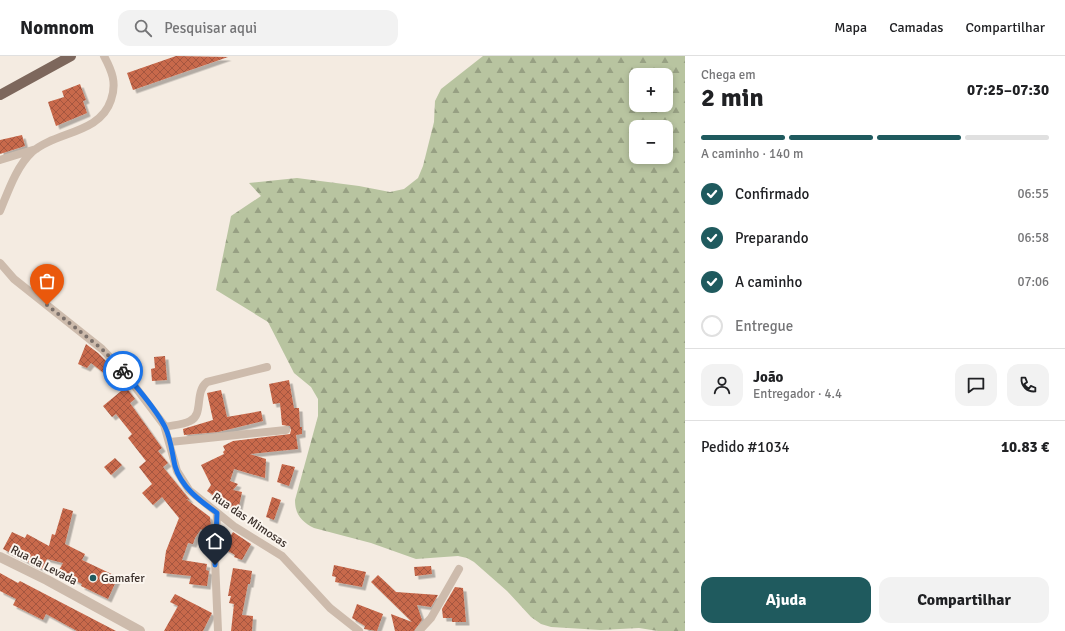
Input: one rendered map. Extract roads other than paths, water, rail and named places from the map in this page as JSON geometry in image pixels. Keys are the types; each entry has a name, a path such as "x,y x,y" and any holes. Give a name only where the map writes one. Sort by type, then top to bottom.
{"main road":[{"path":"0,95 71,56"}],"street":[{"path":"0,160 38,148 91,124 104,114 109,106 114,88 112,73 104,56"},
{"path":"0,211 20,168 29,156 38,148"},
{"name":"Rua das Mimosas","path":"0,263 14,279 106,354 127,376 165,427 175,466 184,483 200,500 282,556 330,608 359,631"},
{"path":"165,427 188,422 194,418 197,412 201,390 207,382 267,367"},
{"path":"170,442 286,430"},
{"path":"217,513 215,560 218,631"},
{"name":"Rua da Levada","path":"0,557 47,580 140,631"},
{"path":"419,631 431,618 459,569"}],"place":[{"name":"Gamafer","path":"93,578"}]}
